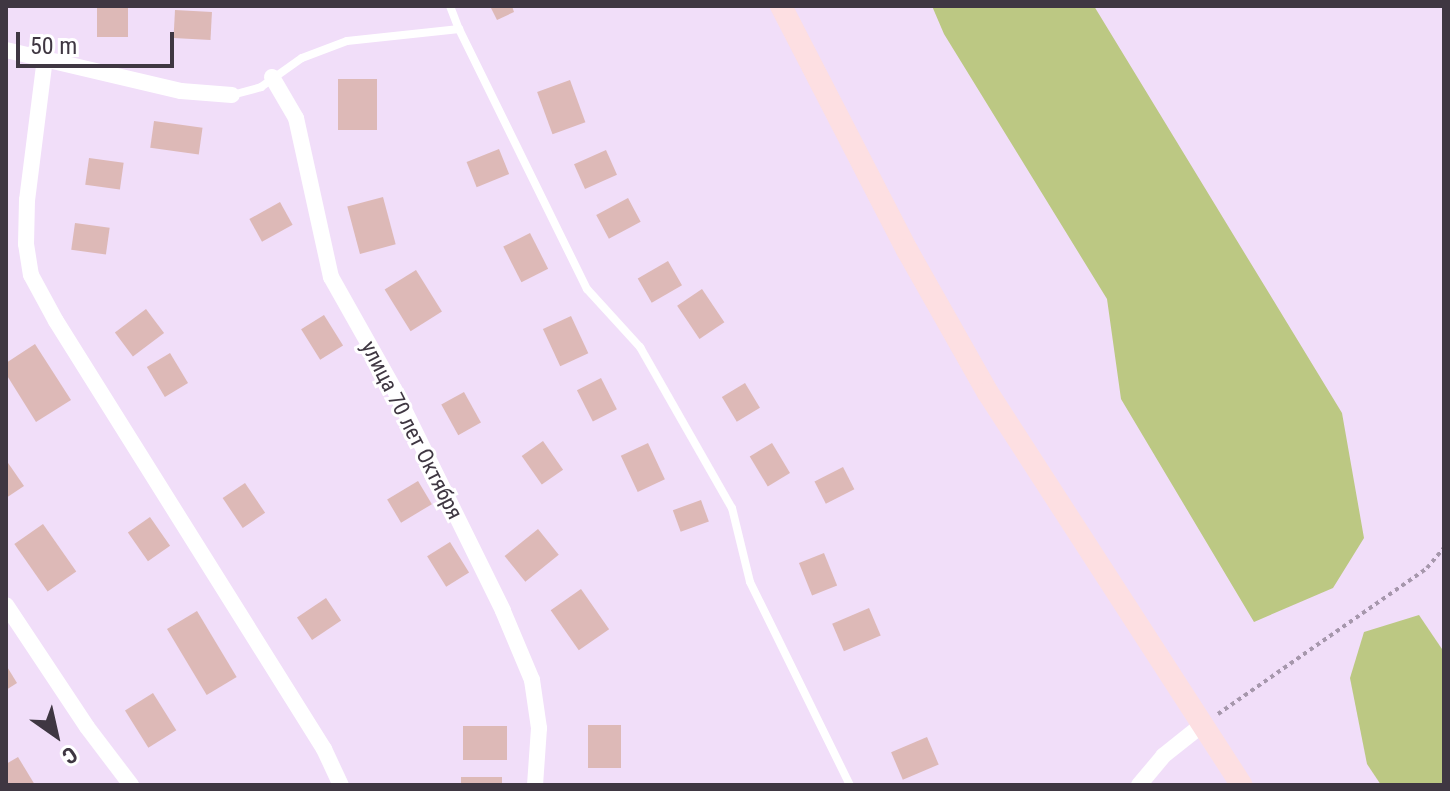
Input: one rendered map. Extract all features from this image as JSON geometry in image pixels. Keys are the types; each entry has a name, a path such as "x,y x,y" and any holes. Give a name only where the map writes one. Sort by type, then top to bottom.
{"main road":[{"path":"781,6 907,250 988,393 1242,785"}],"street":[{"path":"6,50 181,91 232,95"},
{"path":"45,58 27,200 26,244 31,275 56,321 324,749 341,785"},
{"name":"улица 70 лет Октября","path":"272,77 296,118 331,277 394,389 503,611 532,680 539,728 535,785"},
{"path":"6,605 87,727 131,785"},
{"path":"1139,785 1163,756 1202,725"}],"lane":[{"path":"450,6 587,289 640,347 732,508 750,582 850,785"},
{"path":"232,95 261,87 302,58 347,41 459,29"}],"path":[{"path":"1202,725 1427,568 1444,548"}],"green space":[{"path":"932,6 1094,6 1342,413 1364,538 1333,588 1254,622 1121,399 1107,299 944,34"},
{"path":"1419,615 1444,652 1444,785 1381,785 1367,764 1350,678 1364,632"}],"building":[{"path":"97,6 128,6 128,37 97,37"},
{"path":"490,6 512,6 514,12 497,20"},
{"path":"175,10 212,12 210,40 174,38"},
{"path":"338,79 377,79 377,130 338,130"},
{"path":"570,80 585,122 553,134 537,92"},
{"path":"154,121 203,128 199,155 150,148"},
{"path":"499,149 509,174 477,187 467,162"},
{"path":"606,150 617,175 585,189 574,164"},
{"path":"89,158 124,163 120,190 85,185"},
{"path":"383,197 396,244 360,254 347,207"},
{"path":"628,198 641,222 609,239 596,215"},
{"path":"280,202 293,225 262,242 249,219"},
{"path":"75,223 110,228 106,255 71,250"},
{"path":"530,233 548,269 521,282 503,247"},
{"path":"668,261 682,285 652,303 638,278"},
{"path":"416,270 442,312 411,331 385,290"},
{"path":"702,289 724,322 699,339 677,306"},
{"path":"146,309 164,333 133,356 115,332"},
{"path":"324,315 343,346 320,360 301,329"},
{"path":"571,316 588,353 560,366 543,329"},
{"path":"35,344 71,400 36,422 6,374 6,363"},
{"path":"170,353 188,383 165,397 147,367"},
{"path":"601,378 617,409 593,421 577,390"},
{"path":"745,383 760,408 737,422 722,397"},
{"path":"464,392 481,423 458,435 441,405"},
{"path":"543,441 563,470 542,485 522,456"},
{"path":"648,443 665,479 638,492 621,456"},
{"path":"772,443 790,473 768,486 750,456"},
{"path":"6,460 24,486 6,498"},
{"path":"843,467 854,489 826,504 814,482"},
{"path":"418,481 432,504 401,523 387,500"},
{"path":"245,483 265,513 243,528 223,498"},
{"path":"701,500 709,522 681,532 673,510"},
{"path":"150,517 170,546 148,561 128,532"},
{"path":"43,524 76,572 48,592 14,544"},
{"path":"538,529 559,555 525,582 505,556"},
{"path":"450,542 469,573 446,587 427,556"},
{"path":"824,553 837,585 812,596 799,563"},
{"path":"581,589 609,629 579,650 551,610"},
{"path":"326,598 341,620 312,640 297,618"},
{"path":"869,608 881,636 844,651 832,624"},
{"path":"197,611 237,677 207,695 167,629"},
{"path":"6,665 17,683 6,690"},
{"path":"153,693 176,730 148,748 125,710"},
{"path":"588,725 621,725 621,768 588,768"},
{"path":"463,726 507,726 507,760 463,760"},
{"path":"927,737 939,765 903,780 891,752"},
{"path":"18,757 35,785 6,785 6,764"},
{"path":"461,777 502,777 502,785 461,785"}]}
